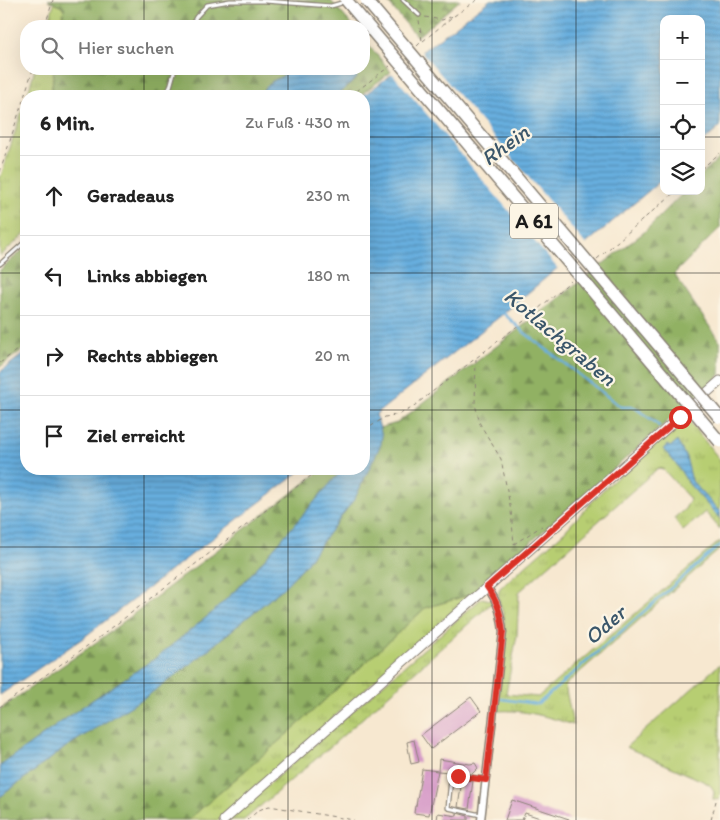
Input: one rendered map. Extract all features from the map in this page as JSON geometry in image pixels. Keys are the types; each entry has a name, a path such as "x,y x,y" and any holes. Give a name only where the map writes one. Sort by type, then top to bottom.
{"highway":[{"name":"A 61","path":"346,0 363,20"},
{"name":"A 61","path":"366,0 720,418"},
{"name":"A 61","path":"370,28 720,442"}],"street":[{"path":"224,820 720,380"},
{"path":"481,817 503,632 500,610 496,599 487,587"}],"lane":[{"path":"194,20 207,5 222,2 265,1 330,6 350,0"},
{"path":"403,0 419,16"},
{"path":"168,90 173,75"},
{"path":"0,264 20,246"},
{"path":"481,817 448,808 450,779 462,776 486,780"}],"path":[{"path":"47,20 53,0"},
{"path":"422,41 453,16 477,0"},
{"path":"419,16 442,20 453,16"},
{"path":"26,90 31,75"},
{"path":"0,172 20,110"},
{"path":"705,166 720,153"},
{"path":"592,262 671,195"},
{"path":"370,427 385,417 400,414 410,409 524,321 571,281"},
{"path":"0,363 20,348"},
{"path":"476,358 475,404 480,424 501,459 511,511 514,544"},
{"path":"0,707 104,633 312,475"},
{"path":"710,820 716,802"},
{"path":"247,820 259,810 268,806 354,820"}],"green space":[{"path":"48,0 330,0 348,20 62,20 64,8"},
{"path":"386,0 460,0 417,37"},
{"path":"54,3 64,8 62,20 50,20"},
{"path":"370,46 391,72 367,90 343,90 357,78 353,75 370,75"},
{"path":"33,75 53,75 52,90 29,90"},
{"path":"53,75 284,75 271,82 263,90 52,90"},
{"path":"20,117 20,238 0,256 0,179"},
{"path":"720,157 720,228 674,274 720,342 720,375 472,594 425,608 293,729 188,820 0,820 0,797 66,747 150,694 193,662 282,589 305,565 355,498 365,475 370,475 370,464 382,436 379,428 397,423 643,233 681,195 705,195 705,171"},
{"path":"20,252 20,352 0,367 0,270"},
{"path":"685,416 720,460 720,529 705,512 683,531 674,518 685,509 690,499 663,469 658,468 519,592 517,635 506,694 538,697 720,541 720,549 565,685 573,725 526,712 497,711 505,641 504,618 498,596 500,588 564,532 602,491"},
{"path":"315,475 338,475 246,580 213,612 157,657 82,707 0,766 0,709 98,641"},
{"path":"472,594 218,820 188,820 293,729 425,608"},
{"path":"482,598 494,601 330,747 244,820 228,820"},
{"path":"720,664 719,800 713,799 714,791 705,782 626,747"}],"water":[{"name":"Rhein","path":"490,0 720,0 720,127 705,140 705,15 660,15 660,181 503,314 376,414 382,436 381,444 370,467 370,91"},
{"path":"284,75 356,75 357,78 343,90 263,90 271,82"},
{"path":"20,357 20,475 295,475 83,638 0,695 0,372"},
{"path":"677,441 686,457 692,481 720,512 720,519 688,483 677,465 663,449 668,445 670,447"},
{"path":"338,475 366,475 355,498 305,565 282,589 193,662 150,694 66,747 0,797 0,766 82,707 157,657 213,612 246,580"}],"pier":[{"path":"420,50 587,246 559,270 391,72"}],"building":[{"path":"471,697 481,711 431,749 421,735"},
{"path":"414,740 419,762 411,764 407,742"},
{"path":"439,759 470,764 475,763 478,768 472,774 438,771"},
{"path":"422,769 438,771 429,815 414,813"},
{"path":"462,780 473,781 469,809 458,807"},
{"path":"512,800 569,820 546,820 525,813 522,820 505,820"},
{"path":"438,813 457,816 457,813 468,816 468,820 437,820"}],"waterway":[{"name":"Kotlachgraben","path":"501,311 525,333 621,407 634,407 659,426"},
{"name":"Oder","path":"501,699 538,704 720,545"}],"route":[{"path":"458,776 486,780 503,632 500,610 496,599 487,587 680,417"}]}
